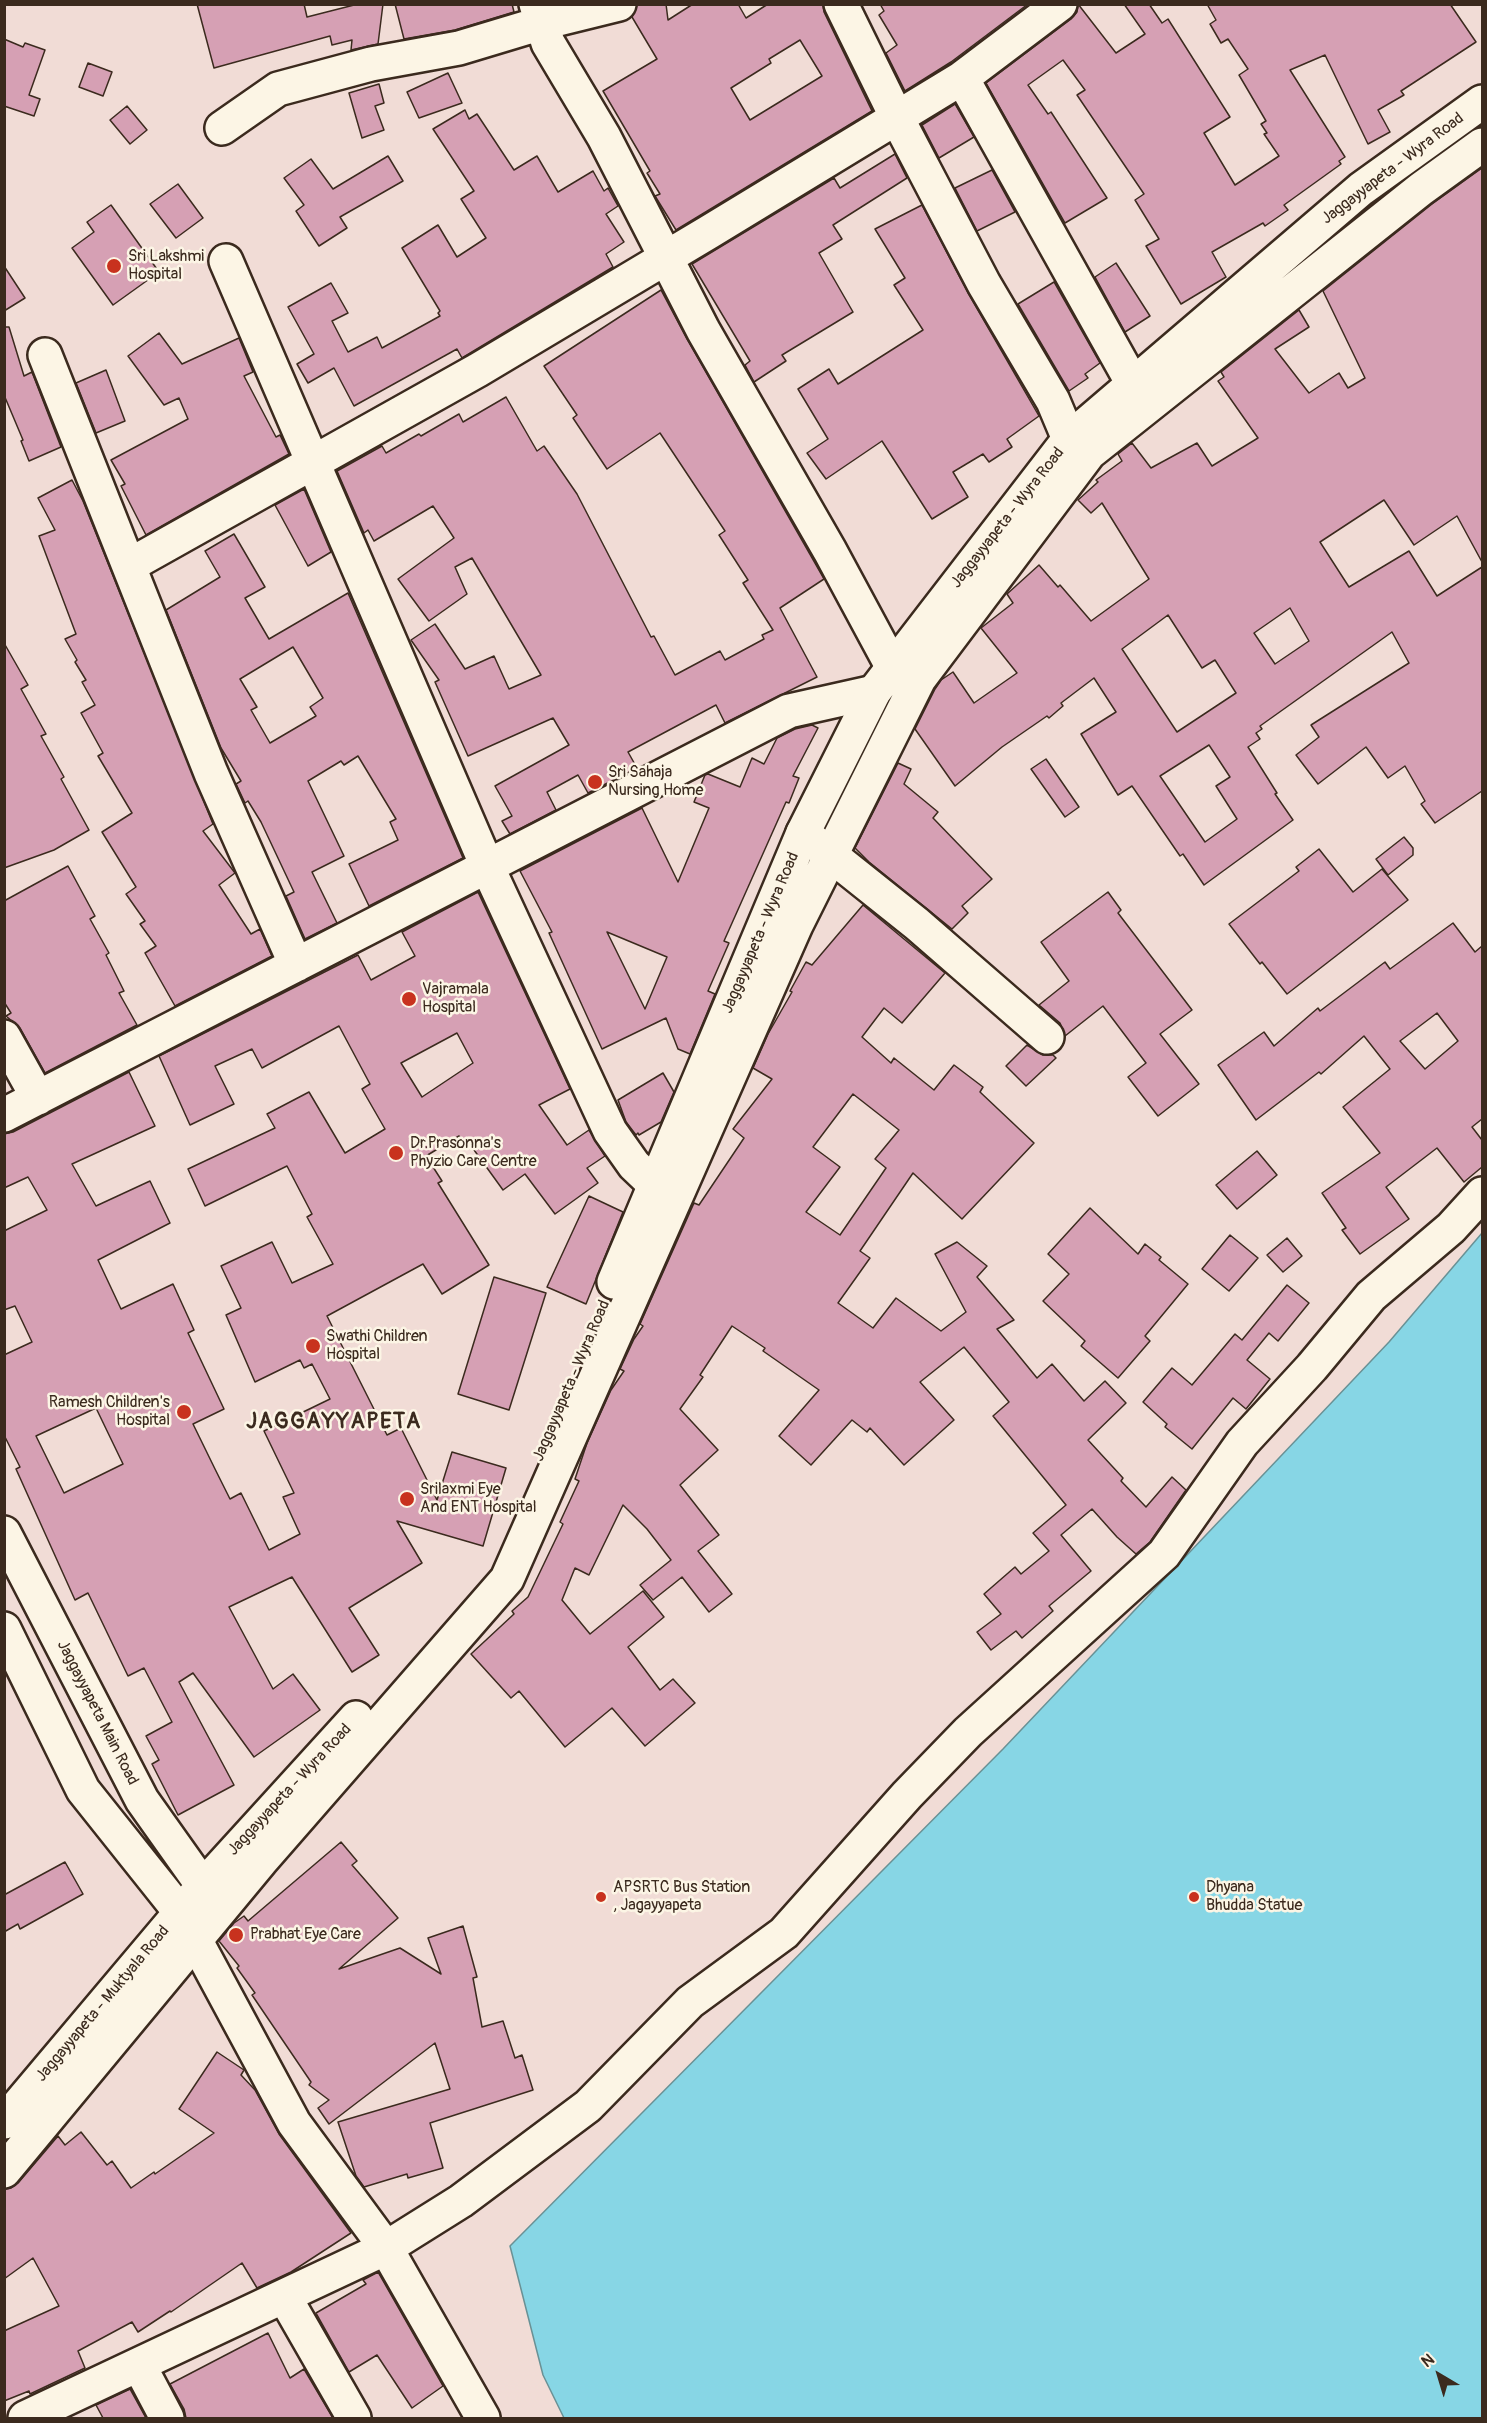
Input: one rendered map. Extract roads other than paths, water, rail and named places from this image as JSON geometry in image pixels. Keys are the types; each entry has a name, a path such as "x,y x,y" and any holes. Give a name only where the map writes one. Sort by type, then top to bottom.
{"street":[{"path":"222,128 278,89 371,64 459,48 539,14 619,4"},
{"path":"842,4 897,118 984,284 1053,401 1069,439"},
{"path":"130,565 478,370 667,258 962,78 1059,4"},
{"path":"4,1115 789,711 884,680 830,551 703,330 604,137 548,43 539,14"},
{"path":"962,78 1133,384"},
{"name":"Jaggayyapeta - Wyra Road","path":"203,1886 485,1578 556,1421 803,833 884,680 1069,439 1360,189 1482,102"},
{"path":"4,2171 188,1927 507,1579 796,925 920,678 1089,453 1421,189 1482,145"},
{"path":"226,261 487,866 610,1131 634,1165 655,1185"},
{"path":"45,355 211,773 296,965"},
{"path":"803,833 917,924 1047,1037"},
{"path":"4,1037 38,1098"},
{"path":"25,2418 386,2248 461,2201 588,2106 690,2002 784,1933 907,1795 968,1732 1164,1554 1242,1443 1312,1367 1371,1296 1451,1228 1482,1194"},
{"name":"Jaggayyapeta Main Road","path":"4,1533 142,1800 203,1886"},
{"path":"4,1629 82,1790 188,1927 294,2122 386,2248 483,2418"},
{"name":"Jaggayyapeta - Muktyala Road","path":"7,2112 188,1927 203,1886"},
{"path":"284,2296 354,2418"},
{"path":"139,2365 167,2418"}],"water":[{"path":"1482,1233 1482,2418 564,2418 543,2375 510,2246 1003,1749 1389,1342"}],"place":[{"name":"Sri Lakshmi Hospital","path":"114,266"},
{"name":"Sri Sahaja Nursing Home","path":"595,782"},
{"name":"Vajramala Hospital","path":"409,999"},
{"name":"Dr.Prasonna's Phyzio Care Centre","path":"396,1153"},
{"name":"Swathi Children Hospital","path":"313,1346"},
{"name":"Ramesh Children's Hospital","path":"184,1412"},
{"name":"Srilaxmi Eye And ENT Hospital","path":"407,1499"},
{"name":"APSRTC Bus Station , Jagayyapeta","path":"601,1897"},
{"name":"Dhyana Bhudda Statue","path":"1194,1897"},
{"name":"Prabhat Eye Care","path":"236,1935"}],"district":[{"name":"JAGGAYYAPETA","path":"334,1422"}]}
